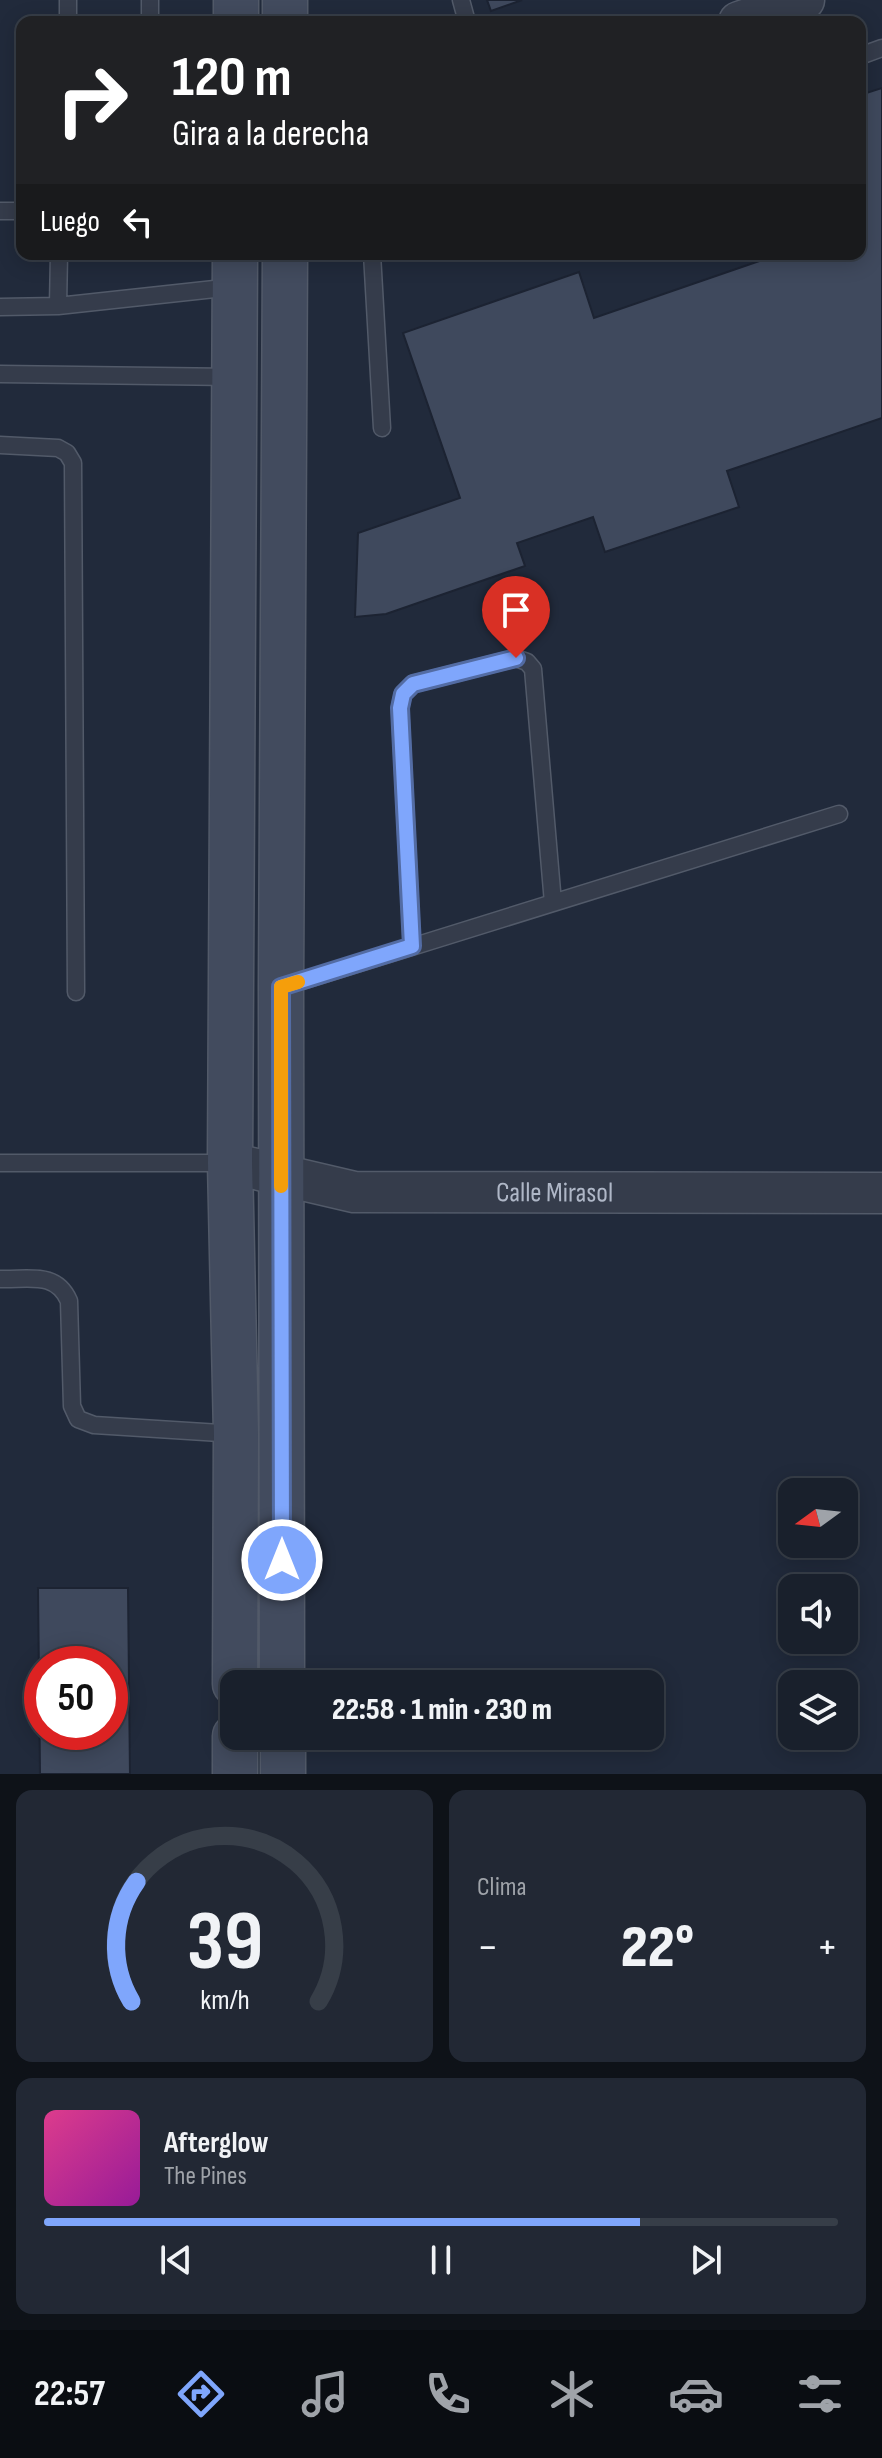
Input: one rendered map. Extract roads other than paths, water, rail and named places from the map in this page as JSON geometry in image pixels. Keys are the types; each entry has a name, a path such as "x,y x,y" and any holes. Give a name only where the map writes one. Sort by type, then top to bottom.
{"main road":[{"path":"236,1670 259,1436 281,1175 285,269 235,270 230,1163 259,1436 281,1670"},
{"path":"235,1750 235,1774"},
{"path":"283,1750 283,1774"}],"street":[{"path":"757,16 804,0"},
{"name":"Calle Mirasol","path":"230,1163 354,1192 882,1193"}],"lane":[{"path":"58,306 59,260"},
{"path":"374,260 382,428"},
{"path":"0,307 58,306 235,270"},
{"path":"0,374 236,377"},
{"path":"0,445 58,448 67,453 73,463 76,992"},
{"path":"412,946 400,708 403,694 413,684 516,658 527,662 533,669 553,903"},
{"path":"281,987 839,814"},
{"path":"0,1163 230,1163"},
{"path":"0,1279 54,1281 63,1288 69,1301 72,1406 78,1419 94,1425 259,1436"}]}
